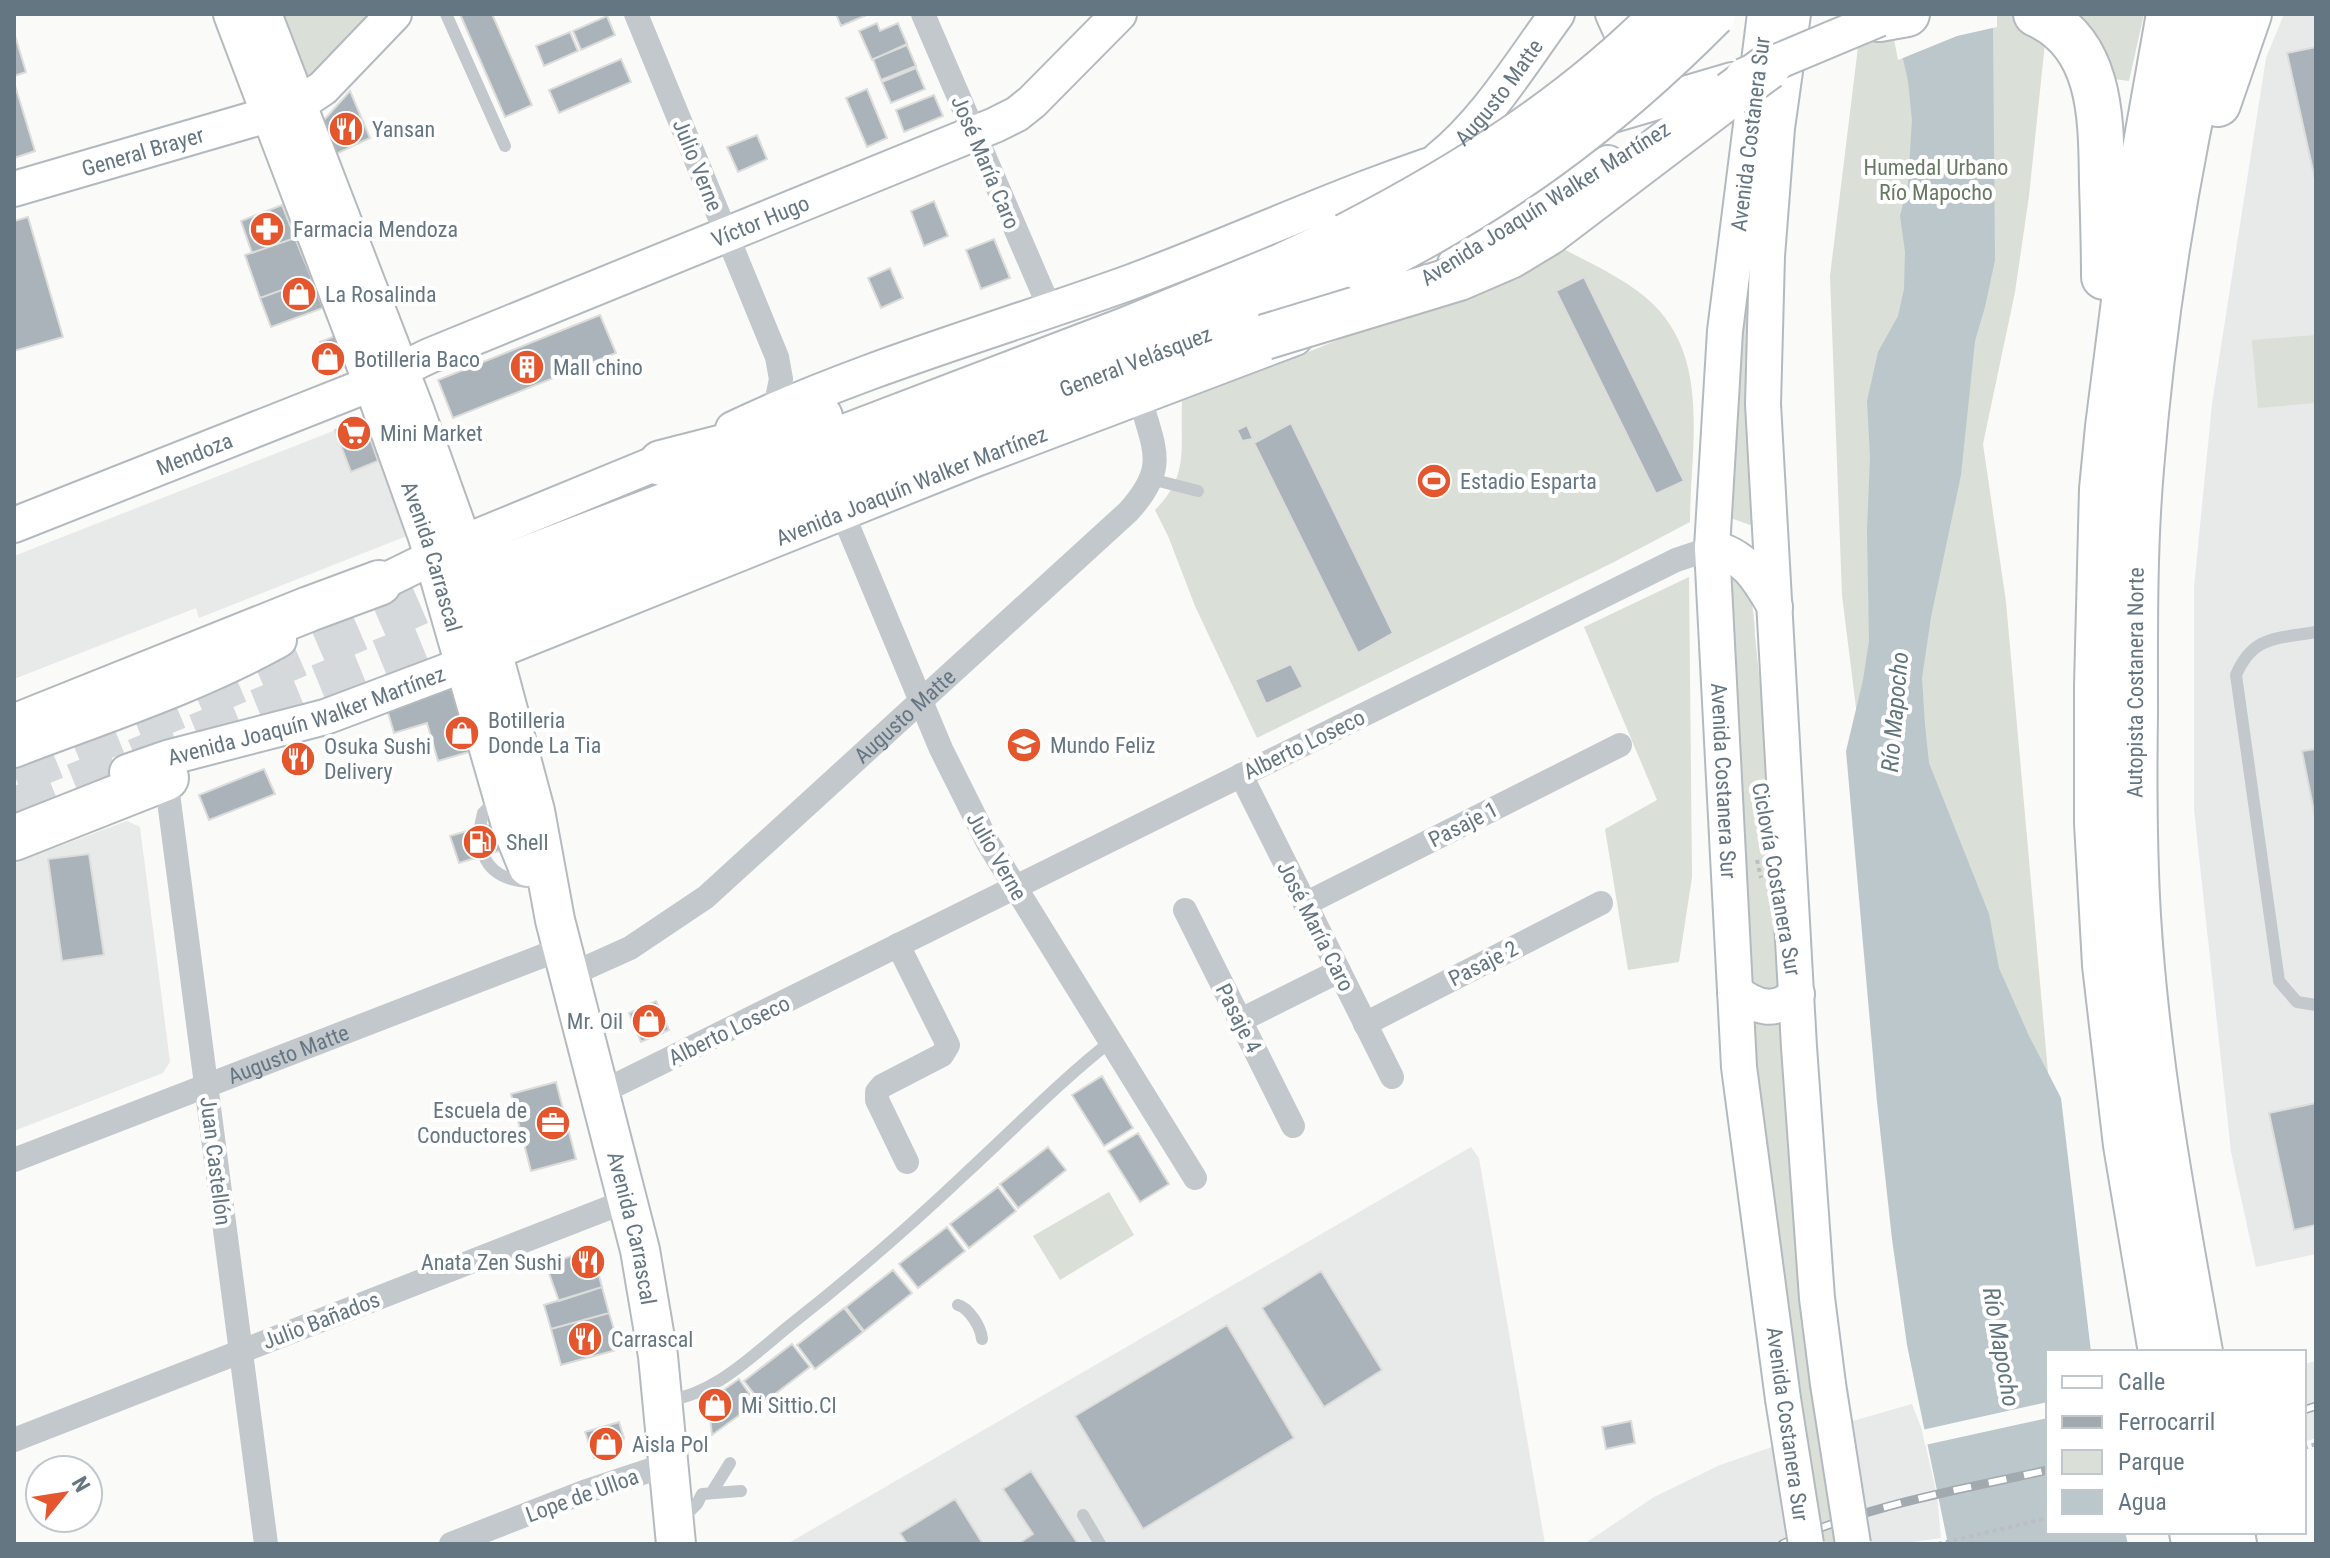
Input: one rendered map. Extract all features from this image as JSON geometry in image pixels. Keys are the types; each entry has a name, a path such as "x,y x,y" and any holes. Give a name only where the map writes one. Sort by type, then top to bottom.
{"highway":[{"name":"General Velásquez","path":"475,600 863,466 1269,310 1354,253 1438,187 1516,138 1587,83 1664,14"},
{"name":"General Velásquez","path":"475,600 1270,271 1354,253 1446,224 1563,148 1628,95 1713,14"},
{"path":"2036,14 2065,33 2081,52 2091,74 2100,115 2108,427"},
{"name":"Autopista Costanera Norte","path":"2169,14 2141,168 2108,427 2102,489 2097,686 2099,883 2105,965 2126,1145 2179,1343"},
{"name":"Autopista Costanera Norte","path":"2179,1343 2138,916 2134,763 2135,590 2141,471 2159,314 2190,115 2213,14"},
{"path":"2159,314 2210,130 2249,14"},
{"path":"1060,389 1265,337 1459,278 1510,256 1548,233 1739,80"},
{"path":"661,463 1123,331"},
{"path":"14,727 379,583"},
{"path":"14,838 168,795"}],"main road":[{"name":"Avenida Carrascal","path":"233,14 284,109 475,600 535,811 563,947 629,1200 649,1300 662,1402 688,1483 676,1534"},
{"name":"Avenida Carrascal","path":"262,14 284,109"},
{"name":"General Brayer","path":"14,189 284,109 313,95 330,81 394,14"},
{"name":"Víctor Hugo","path":"387,376 975,134 1025,109 1119,14"},
{"name":"Augusto Matte","path":"1433,163 1482,116 1557,14"},
{"path":"1613,14 1631,48 1655,66 1739,80"},
{"name":"Avenida Costanera Sur","path":"1765,14 1724,344 1712,548 1735,992 1745,1118 1806,1544"},
{"name":"Avenida Costanera Sur","path":"1793,14 1777,128 1764,330 1763,404 1817,1298 1853,1544"},
{"name":"Avenida Joaquín Walker Martínez","path":"14,817 158,761 325,717 475,600 661,463 775,408 1187,261 1433,163 1739,80 1893,16"},
{"name":"Avenida Joaquín Walker Martínez","path":"14,750 226,667 379,583 475,600 842,512 1329,325 1420,283 1494,239 1739,80"},
{"name":"Mendoza","path":"14,525 387,376"},
{"path":"1712,548 1728,551 1753,571 1775,607"},
{"name":"Avenida Carrascal","path":"475,600 502,794 524,857 563,947"},
{"path":"168,795 325,717"},
{"path":"1735,992 1748,1002 1766,1008 1781,1005 1797,994"}],"street":[{"name":"Julio Verne","path":"636,14 780,368 780,389 775,408"},
{"name":"José María Caro","path":"923,14 1050,309"},
{"path":"1140,398 1155,447 1156,465 1151,479"},
{"name":"Augusto Matte","path":"14,1160 563,947 630,948 706,897 1128,512 1151,479"},
{"name":"Julio Verne","path":"842,512 964,797 1014,888 1195,1178"},
{"name":"Alberto Loseco","path":"602,1092 1676,560 1712,548"},
{"name":"Pasaje 1","path":"1305,904 1620,745"},
{"name":"José María Caro","path":"1241,775 1392,1077"},
{"path":"14,854 126,810 145,808 168,795"},
{"name":"Juan Castellón","path":"168,795 266,1544"},
{"name":"Pasaje 2","path":"1365,1024 1601,903"},
{"name":"Pasaje 4","path":"1185,910 1293,1126"},
{"path":"898,945 948,1045 942,1055 882,1086 877,1092 877,1100 907,1162"},
{"path":"1241,1020 1339,971"},
{"name":"Julio Bañados","path":"14,1440 629,1200"},
{"name":"Lope de Ulloa","path":"451,1544 584,1492 688,1483"}],"lane":[{"path":"446,14 505,146"},
{"path":"1151,479 1198,491"},
{"path":"2316,632 2263,642 2245,655 2236,675 2279,981 2297,1002 2316,1005"},
{"path":"480,827 483,813 502,794"},
{"path":"484,856 488,865 509,881 536,882"},
{"path":"662,1402 687,1397 709,1387 804,1315 917,1219 1069,1076 1110,1042"},
{"path":"958,1305 964,1307 981,1332 982,1339"},
{"path":"688,1483 730,1463"},
{"path":"688,1483 741,1491"},
{"path":"1083,1515 1100,1544"}],"path":[{"name":"Ciclovía Costanera Sur","path":"1756,858 1763,884"},
{"path":"1938,1544 2046,1518"}],"shaded area":[{"path":"2284,14 2316,14 2316,1254 2256,1267 2231,1152 2194,810 2194,587 2212,404 2266,58"},
{"path":"356,422 366,427 407,536 199,618 196,608 14,679 14,556"},
{"path":"127,821 140,827 170,1062 163,1073 14,1131 14,863"},
{"path":"1471,1147 1479,1158 1545,1544 787,1544"},
{"path":"2316,1361 2316,1438 2306,1441 2306,1364"},
{"path":"1912,1404 1922,1430 1937,1495 1941,1538 1900,1544 1584,1544 1654,1497 1720,1465 1821,1430"}],"green space":[{"path":"276,14 382,14 319,80 300,80"},
{"name":"Humedal Urbano Río Mapocho","path":"1862,14 2048,14 2029,196 2015,292 1983,444 2006,602 2060,1207 2046,1350 2046,1532 1960,1544 1842,595 1830,276"},
{"path":"2082,14 2144,14 2129,81 2107,78 2081,31"},
{"path":"1759,126 1749,283 1749,340 1759,528 1719,514"},
{"name":"Estadio Esparta","path":"1560,247 1609,273 1654,305 1672,328 1684,353 1693,408 1690,522 1257,738 1195,606 1155,510 1174,485 1181,460 1182,401 1282,363"},
{"path":"2316,335 2316,403 2258,408 2252,340"},
{"path":"1724,565 1745,588 1754,613 1789,977 1775,992 1761,992 1751,978"},
{"path":"1689,577 1692,877 1679,962 1628,970 1605,829 1657,800 1584,627"},
{"path":"1787,1012 1843,1544 1815,1544 1744,1017"},
{"path":"1109,1192 1134,1235 1060,1280 1033,1236"}],"water":[{"name":"Humedal Urbano Río Mapocho","path":"1893,14 1993,28 1995,260 1975,341 1961,475 1931,617 1922,678 1925,725 1929,763 1989,914 1999,968 2061,1098 2091,1350 2046,1350 2046,1534 2126,1534 2128,1544 1948,1544 1907,1345 1877,1102 1846,751 1869,641 1867,530 1870,457 1867,401 1878,352 1898,316 1904,289 1905,252 1900,216 1908,184 1912,120 1908,81"}],"pier":[{"path":"1889,14 1997,14 1997,27 1957,36 1898,60"},
{"path":"2046,1402 2046,1418 1925,1445 1922,1430"}],"building":[{"path":"460,14 492,14 532,105 505,117"},
{"path":"836,14 869,14 841,26"},
{"path":"607,16 615,35 581,50 573,31"},
{"path":"877,23 880,31 898,23 907,44 872,60 859,31"},
{"path":"14,32 26,72 14,76"},
{"path":"570,32 578,51 544,66 536,46"},
{"path":"907,45 916,66 881,80 873,59"},
{"path":"2316,47 2316,184 2287,53"},
{"path":"621,59 631,82 559,113 549,90"},
{"path":"916,68 925,89 891,103 882,82"},
{"path":"14,82 35,151 14,158"},
{"path":"867,89 887,138 867,147 846,98"},
{"name":"Yansan","path":"350,91 370,138 336,154 323,121"},
{"path":"934,95 943,116 904,132 896,110"},
{"path":"757,135 767,159 738,172 727,147"},
{"path":"934,201 948,236 924,246 911,211"},
{"name":"Farmacia Mendoza","path":"282,205 295,238 252,253 241,221"},
{"path":"28,217 63,337 14,351 14,221"},
{"path":"295,238 312,279 260,298 245,255"},
{"path":"994,239 1010,278 981,289 966,250"},
{"path":"890,268 903,298 881,308 868,278"},
{"path":"1584,277 1684,481 1656,494 1556,291"},
{"path":"312,279 323,308 271,327 260,298"},
{"name":"Mall chino","path":"600,315 616,353 453,418 438,380"},
{"path":"335,336 344,358 339,367 321,373 314,354 324,350 320,342"},
{"path":"356,422 366,427 378,461 351,472 335,430"},
{"path":"1291,423 1393,633 1358,653 1254,443"},
{"path":"1247,425 1253,439 1242,441 1237,430"},
{"path":"1291,664 1303,687 1266,704 1255,680"},
{"path":"444,688 464,699 479,749 438,761 427,723 394,733 387,709"},
{"path":"2316,749 2316,822 2302,751"},
{"path":"264,769 275,794 209,820 199,795"},
{"name":"Shell","path":"501,821 509,848 459,863 450,836"},
{"path":"89,854 104,955 62,961 48,859"},
{"name":"Mr. Oil","path":"656,1001 669,1030 641,1042 629,1013"},
{"path":"1102,1076 1133,1128 1104,1146 1072,1095"},
{"path":"556,1082 576,1159 531,1171 511,1094"},
{"path":"2316,1103 2316,1225 2294,1230 2269,1113"},
{"path":"1138,1133 1169,1184 1140,1202 1108,1151"},
{"path":"1048,1147 1066,1170 1018,1208 1000,1184"},
{"path":"998,1187 1016,1211 969,1248 950,1224"},
{"path":"947,1227 965,1251 918,1288 899,1264"},
{"path":"585,1251 594,1257 602,1287 559,1301 546,1265"},
{"path":"893,1270 912,1293 864,1331 846,1307"},
{"path":"1321,1271 1382,1370 1324,1407 1262,1308"},
{"path":"602,1287 609,1313 551,1329 544,1305"},
{"path":"844,1308 863,1332 815,1369 797,1345"},
{"name":"Carrascal","path":"609,1313 620,1349 561,1365 551,1329"},
{"path":"1227,1325 1294,1438 1143,1529 1075,1416"},
{"path":"792,1344 810,1367 762,1404 744,1381"},
{"path":"739,1379 756,1403 712,1435 708,1401"},
{"path":"1631,1421 1635,1443 1606,1449 1602,1427"},
{"name":"Aisla Pol","path":"619,1422 624,1438 620,1450 594,1458 585,1432"},
{"path":"1031,1471 1078,1544 1018,1544 1033,1534 1003,1489"},
{"path":"955,1499 983,1544 907,1544 900,1533"}],"tunnel":[{"path":"14,774 183,705 481,576"},
{"path":"14,810 494,615"}],"railway":[{"path":"2306,1409 2316,1406"},
{"path":"1782,1544 1814,1530 1880,1509 2046,1470"}],"place":[{"name":"Yansan","path":"346,129"},
{"name":"Farmacia Mendoza","path":"267,229"},
{"name":"La Rosalinda","path":"299,294"},
{"name":"Botilleria Baco","path":"328,359"},
{"name":"Mall chino","path":"527,367"},
{"name":"Mini Market","path":"354,433"},
{"name":"Estadio Esparta","path":"1434,481"},
{"name":"Botilleria Donde La Tia","path":"462,733"},
{"name":"Mundo Feliz","path":"1024,745"},
{"name":"Osuka Sushi Delivery","path":"298,759"},
{"name":"Shell","path":"480,842"},
{"name":"Mr. Oil","path":"649,1021"},
{"name":"Escuela de Conductores","path":"553,1123"},
{"name":"Anata Zen Sushi","path":"588,1262"},
{"name":"Carrascal","path":"585,1339"},
{"name":"Mi Sittio.Cl","path":"715,1405"},
{"name":"Aisla Pol","path":"606,1444"}],"water label":[{"name":"Río Mapocho","path":"1895,712"},
{"name":"Río Mapocho","path":"2001,1347"}]}
